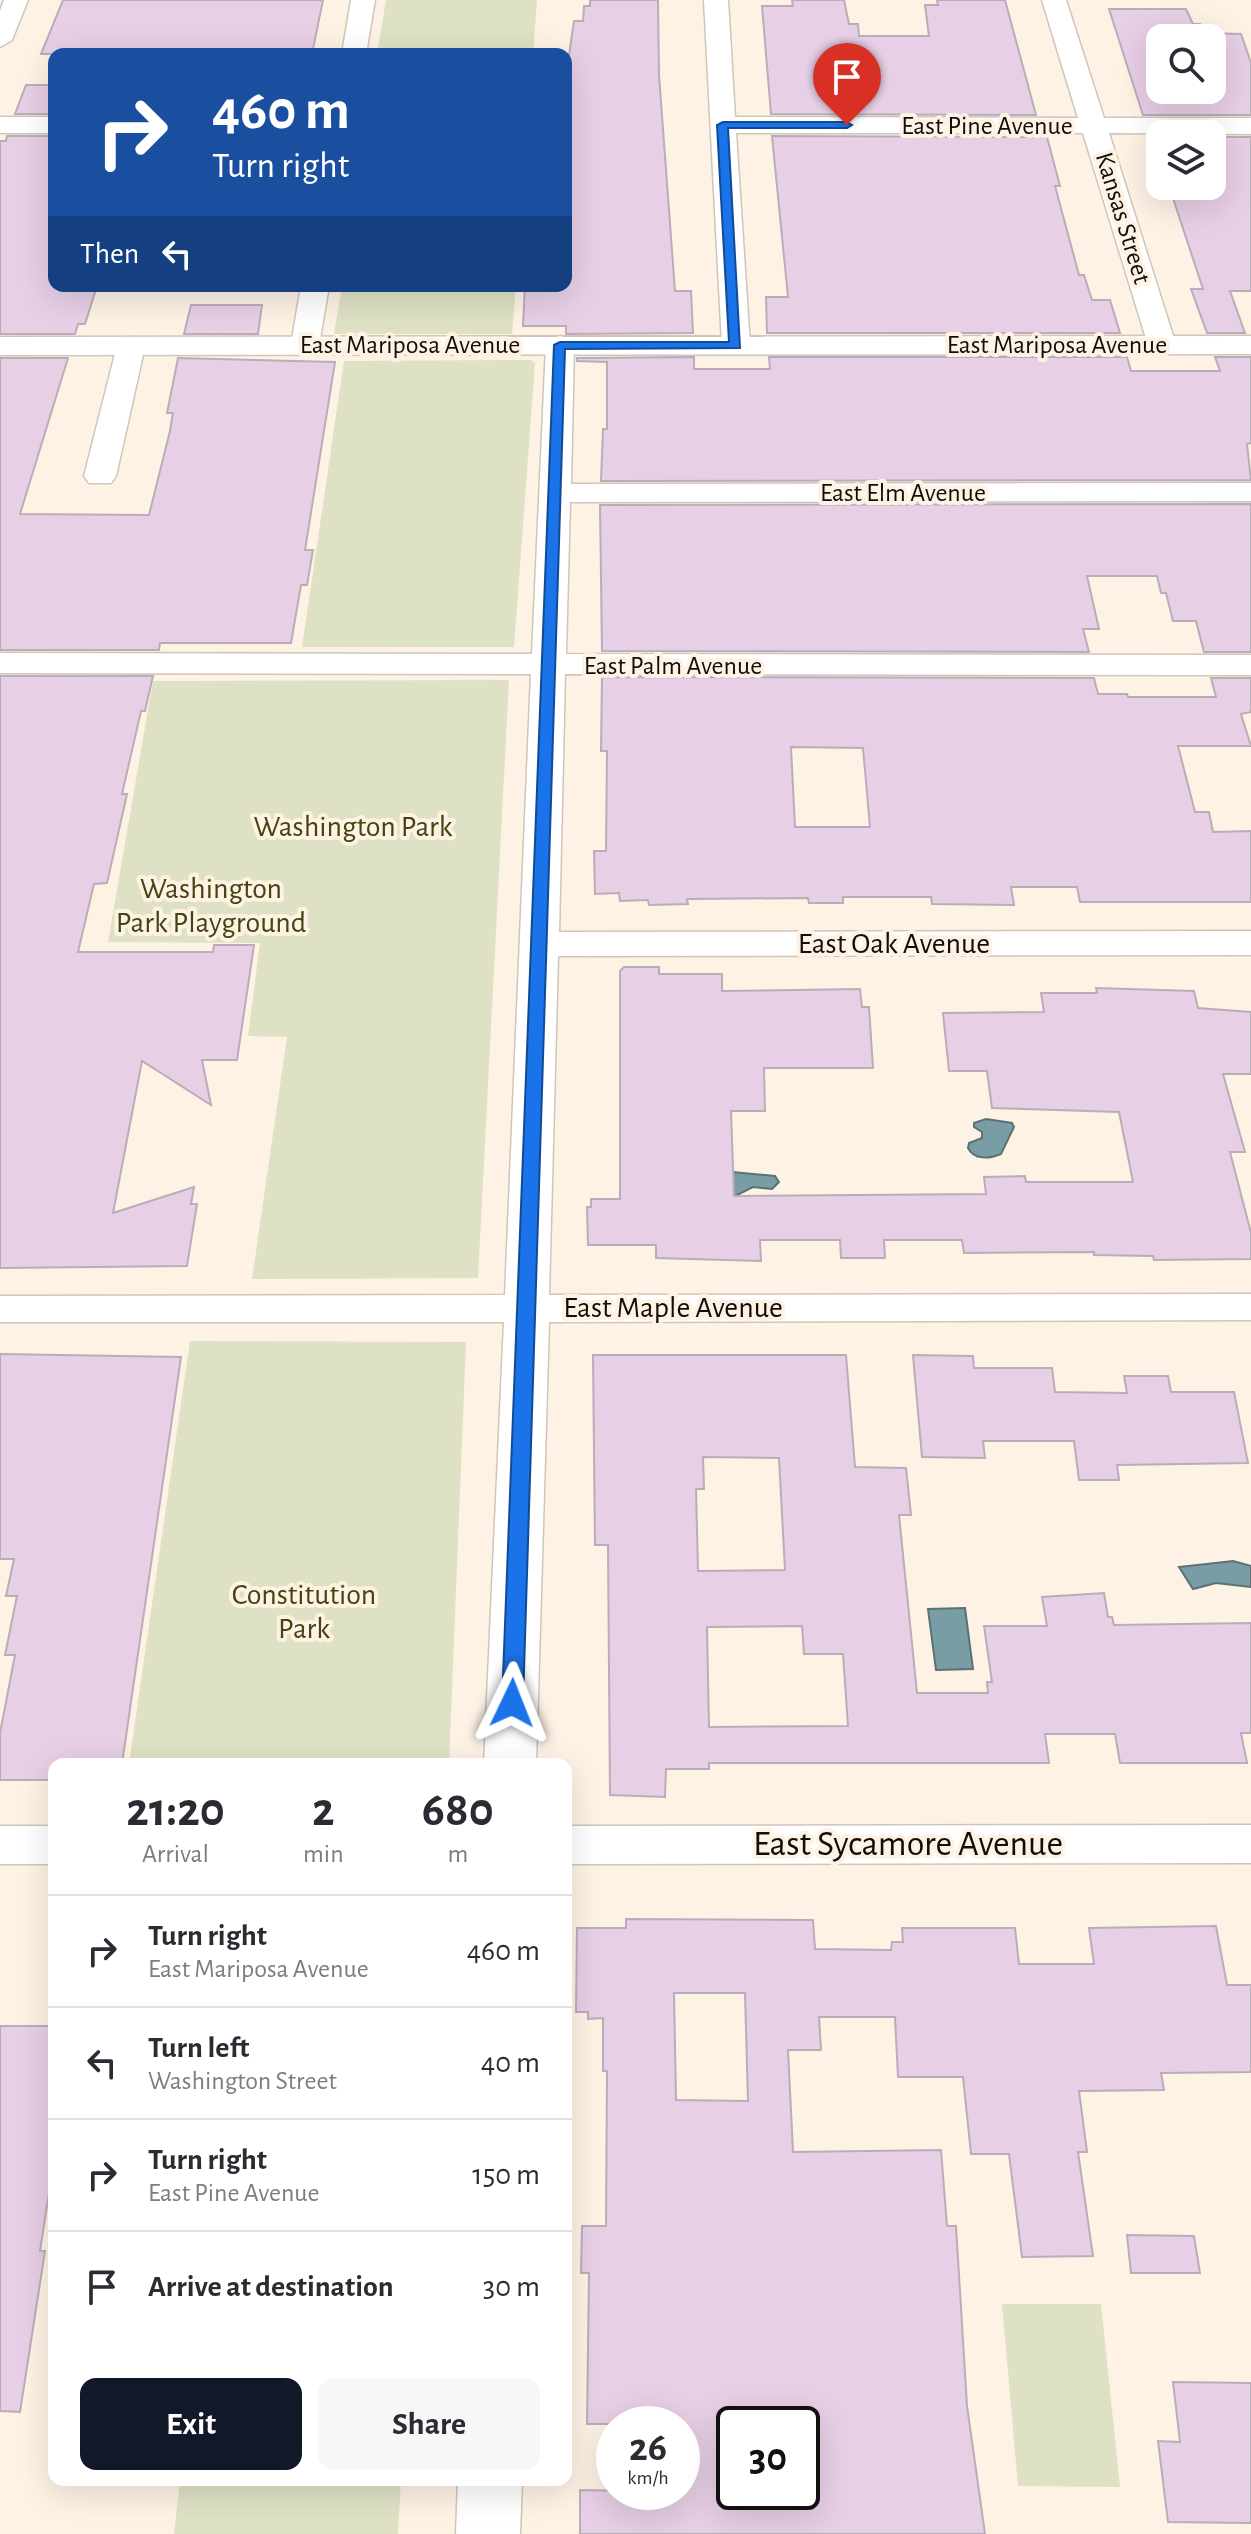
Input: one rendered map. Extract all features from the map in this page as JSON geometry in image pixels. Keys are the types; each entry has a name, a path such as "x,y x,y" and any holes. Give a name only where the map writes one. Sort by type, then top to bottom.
{"street":[{"path":"0,40 16,0"},
{"path":"355,48 363,0"},
{"path":"716,0 736,345"},
{"name":"Kansas Street","path":"1054,0 1162,345"},
{"path":"0,125 48,125"},
{"name":"East Pine Avenue","path":"723,125 1251,126"},
{"path":"305,345 314,292"},
{"path":"510,1758 529,1310 537,944 560,345"},
{"name":"East Mariposa Avenue","path":"0,346 1251,345"},
{"path":"100,476 131,346"},
{"name":"East Elm Avenue","path":"554,493 1251,492"},
{"name":"East Palm Avenue","path":"0,663 1251,665"},
{"name":"East Oak Avenue","path":"537,944 1251,943"},
{"name":"East Maple Avenue","path":"0,1309 1251,1307"},
{"name":"East Sycamore Avenue","path":"572,1845 1251,1844"},
{"path":"0,1845 48,1845"},
{"path":"488,2534 490,2486"}],"green space":[{"path":"386,0 537,0 533,48 378,48"},
{"path":"341,292 516,292 512,334 334,334"},
{"path":"531,360 535,363 514,647 302,647 344,361"},
{"name":"Washington Park","path":"509,680 478,1278 252,1279 287,1037 248,1036 260,943 108,942 153,681"},
{"name":"Constitution Park","path":"190,1341 466,1342 449,1758 130,1758"},
{"path":"1002,2304 1101,2304 1120,2487 1018,2486"},
{"path":"179,2486 401,2486 398,2534 174,2534"}],"water":[{"path":"986,1119 1012,1123 1014,1127 1001,1154 992,1157 974,1155 968,1148 969,1143 982,1138 982,1132 974,1127 974,1123"},
{"path":"732,1172 775,1176 779,1182 772,1189 753,1187 729,1199"},
{"path":"1233,1561 1251,1566 1251,1587 1216,1583 1193,1589 1179,1567"},
{"path":"965,1608 973,1669 936,1670 928,1609"}],"building":[{"path":"63,0 323,0 313,48 48,48 48,54 41,54"},
{"path":"590,0 658,0 659,75 675,291 691,291 693,333 566,334 566,326 523,326 525,292 572,292 570,48 574,21 583,21 584,6 590,6"},
{"path":"792,0 844,0 849,24 858,24 859,36 929,36 925,5 938,5 937,0 1005,0 1036,115 771,114 762,6 793,6"},
{"path":"1109,9 1186,9 1193,24 1146,24 1146,104 1226,104 1226,34 1241,34 1251,63 1251,115 1143,115"},
{"path":"26,85 48,85 48,114 15,114"},
{"path":"7,136 48,136 48,292 95,292 85,324 78,324 75,334 0,334 0,141 6,141"},
{"path":"772,136 1047,137 1060,186 1055,186 1079,275 1084,275 1092,300 1110,300 1120,333 767,333 766,297 788,297"},
{"path":"1226,137 1251,137 1251,291 1230,291 1245,333 1207,333 1191,289 1203,289 1174,200 1226,200"},
{"path":"191,305 262,305 258,334 184,334"},
{"path":"694,357 694,369 770,369 769,357 1127,357 1131,371 1220,371 1215,357 1251,357 1251,443 1247,444 1251,480 601,481 603,429 607,429 607,362 577,361 577,358"},
{"path":"0,358 68,358 20,514 149,515 170,431 173,413 167,413 178,358 335,362 305,550 313,550 307,585 301,585 291,643 160,643 159,650 0,650"},
{"path":"1251,504 1251,652 1204,652 1196,621 1173,621 1166,593 1161,593 1157,576 1087,576 1099,629 1083,629 1089,652 602,651 600,505"},
{"path":"0,676 153,676 145,711 141,711 122,794 127,794 107,883 94,884 78,952 213,952 214,945 254,945 237,1060 202,1060 211,1105 142,1061 113,1213 194,1187 191,1204 197,1204 187,1266 0,1268"},
{"path":"602,677 1094,678 1098,694 1127,694 1128,697 1216,697 1211,678 1251,678 1251,712 1241,714 1251,746 1178,746 1195,812 1209,812 1213,832 1251,831 1251,902 1080,902 1077,887 1011,887 1014,905 932,904 931,897 843,897 843,903 809,903 808,898 687,899 688,904 649,905 648,900 620,901 619,893 595,894 594,851 606,851 607,751 601,751","holes":["791,747 863,748 870,827 795,827"]},
{"path":"624,967 659,967 659,974 722,974 722,991 860,989 862,1007 869,1007 873,1068 764,1068 765,1111 731,1111 734,1196 986,1194 984,1177 1025,1176 1026,1182 1133,1182 1119,1112 992,1108 987,1071 949,1071 943,1013 1044,1012 1041,993 1097,993 1096,988 1194,991 1198,1008 1251,1012 1251,1074 1223,1074 1245,1152 1230,1152 1251,1233 1251,1259 1154,1260 1153,1256 1094,1255 1094,1252 964,1253 962,1240 884,1240 885,1258 841,1258 840,1240 760,1240 761,1261 656,1258 656,1245 588,1245 587,1207 591,1207 591,1199 620,1199 620,971"},
{"path":"0,1354 181,1357 123,1758 48,1758 48,1780 0,1780 0,1733 15,1655 5,1655 17,1596 6,1596 14,1559 0,1559"},
{"path":"593,1355 846,1355 855,1467 906,1468 911,1515 899,1515 917,1693 988,1693 987,1682 992,1682 984,1626 1047,1626 1042,1597 1104,1593 1108,1617 1112,1617 1114,1625 1251,1623 1251,1733 1241,1733 1247,1763 1120,1763 1115,1734 1045,1734 1049,1763 709,1763 709,1769 666,1769 665,1797 610,1795 608,1545 595,1545","holes":["703,1457 779,1458 785,1570 698,1571 696,1489 704,1489","802,1626 804,1654 843,1654 848,1726 709,1727 707,1627"]},
{"path":"913,1355 973,1356 974,1368 1052,1368 1055,1392 1127,1393 1124,1376 1168,1376 1171,1392 1234,1392 1248,1463 1117,1465 1119,1480 1079,1480 1074,1441 983,1441 985,1458 922,1457"},
{"path":"626,1919 813,1920 815,1949 891,1950 892,1942 903,1942 902,1928 1015,1928 1019,1964 1094,1964 1089,1928 1216,1926 1227,1985 1251,1985 1251,2072 1161,2073 1164,2090 1079,2091 1087,2152 1078,2152 1093,2256 1022,2257 1009,2154 971,2154 963,2077 898,2077 895,2017 819,2017 821,2050 788,2050 793,2152 941,2150 947,2226 956,2226 967,2406 985,2534 580,2534 580,2490 596,2490 596,2510 700,2510 700,2406 596,2406 596,2424 587,2424 589,2273 581,2273 582,2226 606,2226 607,2071 603,2071 603,2018 588,2019 588,2012 576,2012 577,1928 626,1928","holes":["674,1993 745,1993 748,2101 676,2100"]},
{"path":"0,2026 48,2026 48,2199 40,2251 45,2251 20,2412 0,2411"},
{"path":"1127,2235 1194,2236 1200,2273 1131,2273"},
{"path":"1173,2382 1251,2383 1251,2523 1168,2522 1158,2441 1180,2442"}],"route":[{"path":"512,1703 529,1310 537,944 560,345 736,345 723,125 847,125"}],"park label":[{"name":"Washington Park Playground","path":"211,906"}]}
